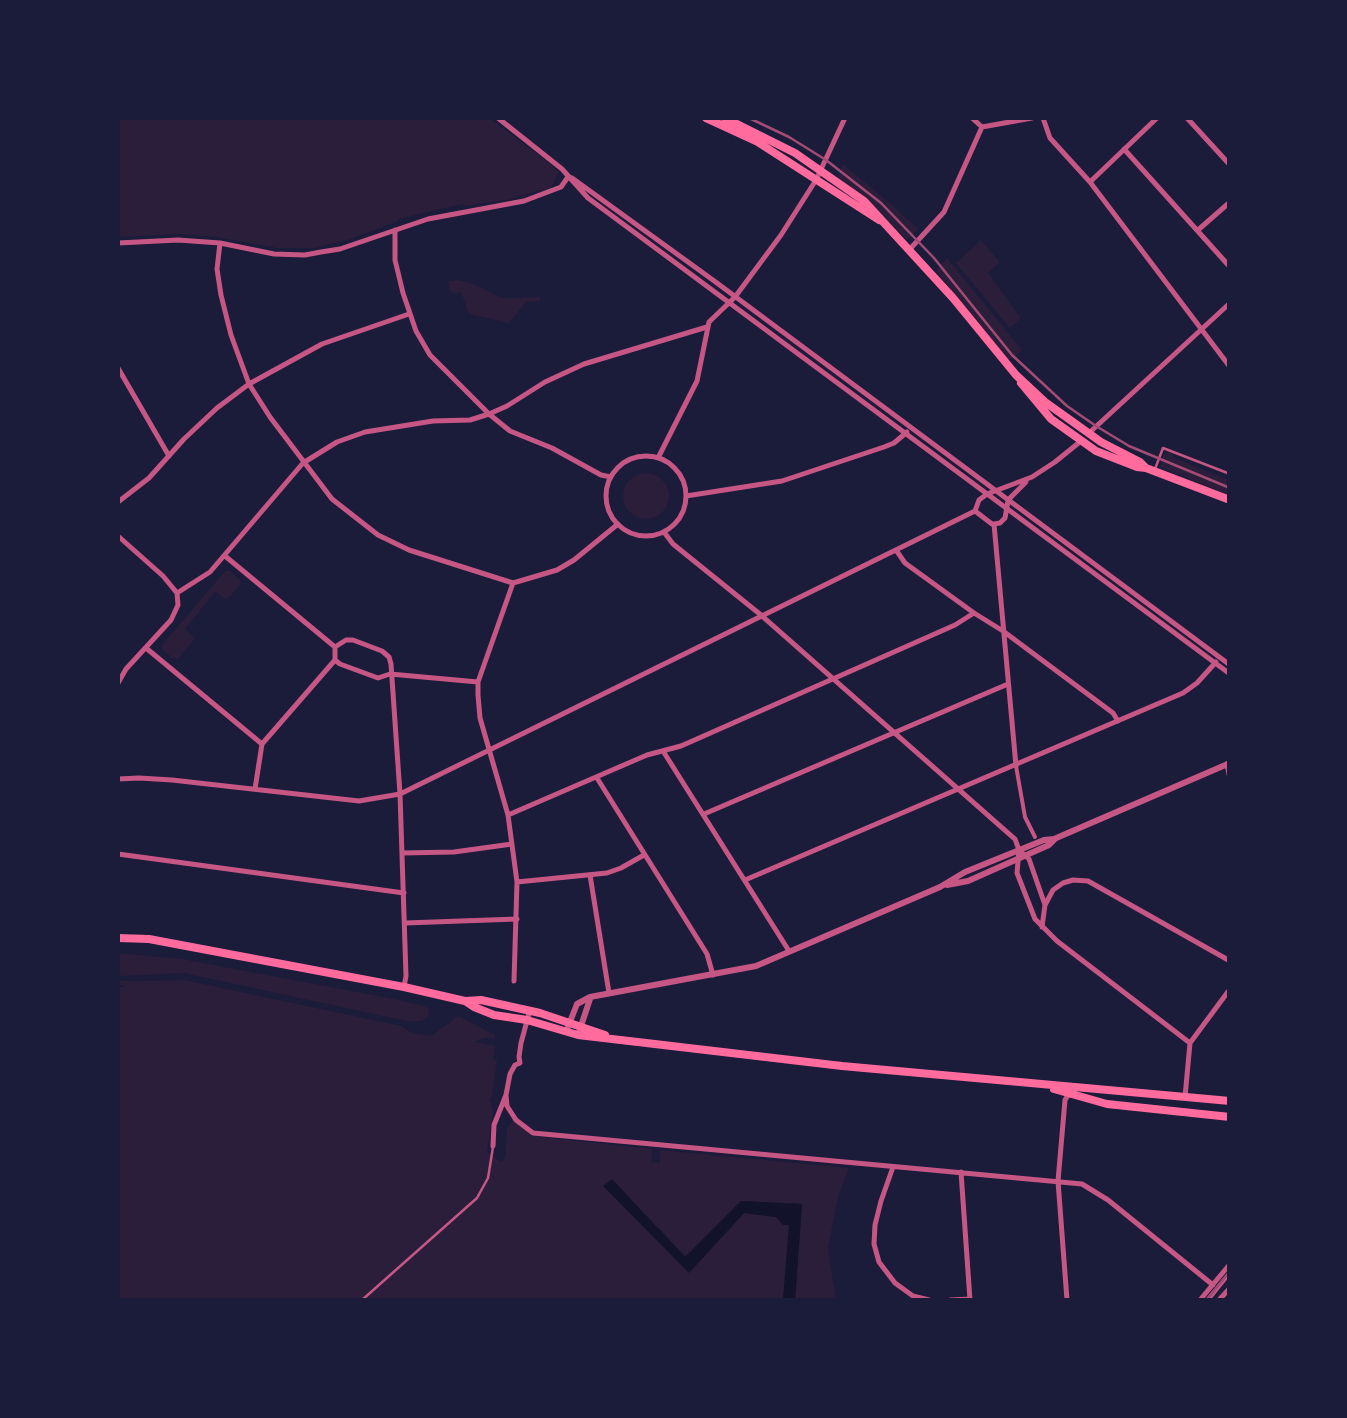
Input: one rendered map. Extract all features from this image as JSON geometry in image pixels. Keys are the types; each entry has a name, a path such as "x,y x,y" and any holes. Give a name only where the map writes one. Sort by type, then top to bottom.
{"main road":[{"path":"706,118 756,140 879,220 910,249 1016,375 1088,434 1150,469 1230,500"},
{"path":"725,118 776,142 821,170 873,209 879,220"},
{"path":"1016,375 1038,407 1080,442 1150,469"},
{"path":"118,938 149,939 404,987 465,1001 494,1014 528,1016 611,1038 1071,1090 1230,1101"},
{"path":"1071,1090 1107,1104 1230,1117"}],"street":[{"path":"498,118 1007,510 1217,660 1230,664"},
{"path":"658,458 697,381 707,326 733,300 781,236 816,180 846,118"},
{"path":"972,118 982,128"},
{"path":"982,128 1032,118"},
{"path":"1043,118 1050,138 1090,182 1230,367"},
{"path":"1090,182 1157,118"},
{"path":"1187,118 1230,165"},
{"path":"910,249 944,212 982,128"},
{"path":"1124,149 1230,267"},
{"path":"118,243 178,240 304,255 340,249 428,219 524,201 561,187 569,176"},
{"path":"1197,231 1230,202"},
{"path":"395,229 395,260 408,314 430,355 510,432 611,477"},
{"path":"220,243 217,268 221,295 249,384 332,499 378,534 409,550 513,582 558,570 618,524"},
{"path":"975,511 986,521 1000,523 1005,518 1008,500 1032,477 1067,454 1230,304"},
{"path":"118,502 149,478 207,417 249,384 322,344 408,314"},
{"path":"177,593 210,572 304,462 337,442 365,432 470,420 507,406 584,364 707,326"},
{"path":"118,368 169,456"},
{"path":"908,431 1008,500 1230,674"},
{"path":"686,496 782,481 884,448 908,431"},
{"path":"644,456 658,458 669,463 684,483 684,509 675,524 664,532 639,536 618,524 610,513 607,488 611,477 628,461 644,456"},
{"path":"118,779 172,780 359,801 400,794 975,511 979,500 994,490 1032,477"},
{"path":"994,524 1016,766 1025,817 1035,837"},
{"path":"664,532 673,544 1010,834 1021,855 1029,859 1045,905"},
{"path":"118,536 177,593 178,605 118,683"},
{"path":"896,550 905,563 1003,631 1113,713 1118,721"},
{"path":"225,556 335,647"},
{"path":"513,582 478,682 480,718 508,816 517,882 514,981"},
{"path":"508,816 648,755 681,746 955,625 974,613"},
{"path":"335,647 353,640 389,657 400,794 404,987"},
{"path":"255,790 262,744 335,660 335,647"},
{"path":"146,648 262,744"},
{"path":"335,660 378,678 390,674 478,682"},
{"path":"746,880 1183,693 1217,660"},
{"path":"118,665 126,669"},
{"path":"704,814 1008,684"},
{"path":"663,751 789,952"},
{"path":"568,1028 577,1004 590,998 756,966 940,887 968,881 1054,839 1228,764 1230,779"},
{"path":"597,778 707,954 713,975"},
{"path":"402,853 454,852 512,844"},
{"path":"118,854 404,893"},
{"path":"517,882 590,875 620,868 644,854"},
{"path":"1021,855 1017,873 1030,912 1042,927 1190,1043"},
{"path":"590,875 609,993"},
{"path":"1042,927 1045,905 1054,890 1073,880 1088,882 1230,961"},
{"path":"405,923 517,920"},
{"path":"1185,1097 1190,1043 1230,989"},
{"path":"580,1031 590,998"},
{"path":"494,1146 494,1125 510,1074 520,1063 528,1016"},
{"path":"1068,1300 1058,1181 1066,1100 1071,1090"},
{"path":"506,1095 507,1106 516,1120 533,1133 1082,1184 1095,1190 1213,1284"},
{"path":"893,1166 875,1225 874,1244 879,1262 895,1283 913,1296 929,1300"},
{"path":"950,1300 970,1300 961,1172"},
{"path":"1200,1300 1230,1264"},
{"path":"1220,1300 1230,1288"}],"lane":[{"path":"1150,469 1163,448 1230,474"},
{"path":"362,1300 477,1198 488,1178 494,1146"},
{"path":"1209,1300 1230,1274"}],"shaded area":[{"path":"118,118 489,118 558,172 552,187 542,192 414,215 351,239 314,248 277,248 180,234 118,237"},
{"path":"843,164 918,229 907,240 838,179"},
{"path":"981,240 1000,262 988,273 1021,318 1010,328 956,263"},
{"path":"947,258 1022,350 1013,358 1008,360 936,271"},
{"path":"457,280 502,298 540,297 540,301 526,302 509,323 469,314 461,292 450,291 448,281"},
{"path":"1168,452 1229,480 1229,495 1160,467"},
{"path":"646,473 662,480 669,496 662,512 646,519 630,512 623,496 630,480"},
{"path":"225,571 240,580 240,585 227,600 215,592 185,629 195,638 178,659 172,658 162,645"},
{"path":"118,953 182,959 394,999 424,1006 429,1016 422,1021 406,1021 184,973 122,976 118,975"},
{"path":"118,980 184,980 401,1026 412,1033 431,1036 458,1016 495,1035 495,1039 475,1042 495,1046 493,1059 497,1060 489,1100 493,1113 487,1153 502,1162 507,1129 513,1119 532,1136 652,1149 651,1162 660,1163 660,1150 849,1168 838,1196 828,1248 836,1300 795,1300 802,1204 741,1201 686,1257 658,1227 660,1242 689,1272 744,1213 776,1217 783,1225 790,1225 783,1300 118,1300 118,987 126,987 118,984"},
{"path":"612,1179 685,1257 741,1201 802,1204 795,1300 783,1300 789,1225 783,1225 776,1217 744,1213 689,1273 603,1186"}],"tram line":[{"path":"749,118 826,160 881,203 934,258 1012,355 1067,406 1129,446 1230,488"},
{"path":"1206,1300 1230,1271"}]}
